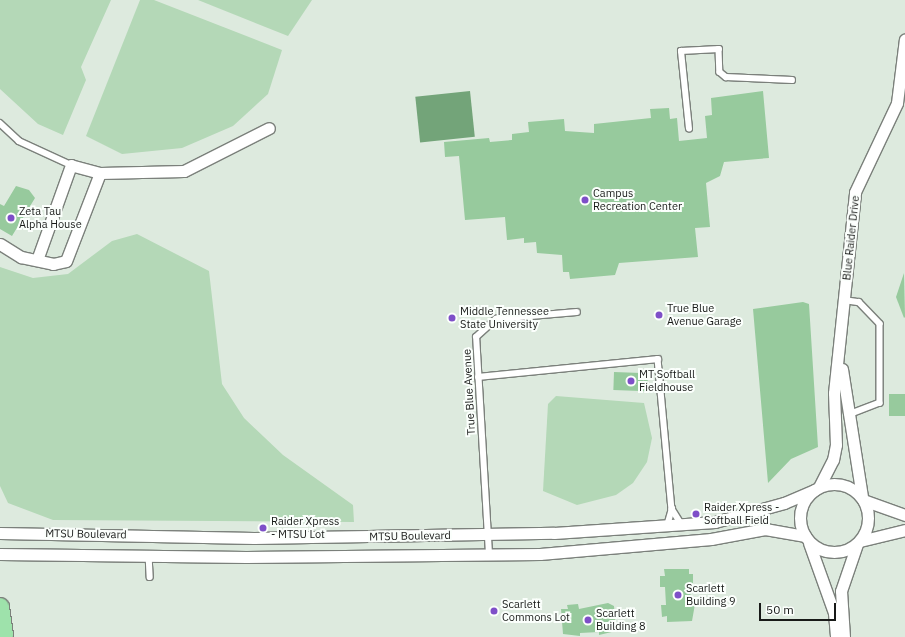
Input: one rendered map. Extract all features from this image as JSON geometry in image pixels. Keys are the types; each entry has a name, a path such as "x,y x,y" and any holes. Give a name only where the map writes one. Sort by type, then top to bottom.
{"main road":[{"path":"0,607 4,637"}],"street":[{"name":"Blue Raider Drive","path":"816,488 834,455 834,393 840,350 855,192 897,103 905,45"},
{"path":"37,260 71,165 100,173 184,171 269,128"},
{"path":"0,244 21,257 59,264 71,256 100,173"},
{"name":"Blue Raider Drive","path":"840,350 848,415 862,499"},
{"path":"836,637 834,613 799,520 800,509 816,488 838,484 862,499 905,515"},
{"name":"MTSU Boulevard","path":"0,533 254,538 488,534 667,527 751,514 816,488"},
{"path":"844,637 841,591 858,542 869,517 862,499"},
{"name":"MTSU Boulevard","path":"0,554 149,556 540,554 654,546 765,529 806,539"},
{"path":"806,539 816,548 837,553 858,542 905,530"}],"lane":[{"path":"689,130 680,50 719,49 720,72 730,78 792,80"},
{"path":"0,124 19,141 71,165"},
{"path":"844,300 859,302 880,324 880,403 848,415"},
{"name":"True Blue Avenue","path":"489,554 476,337 496,319 577,312"},
{"path":"478,378 658,359 672,509 667,527"},
{"path":"672,509 682,525"},
{"path":"149,556 150,577"}],"shaded area":[{"name":"Middle Tennessee State University","path":"0,0 905,0 905,637 0,637"},
{"path":"0,0 111,0 81,67 86,80 63,135 38,124 0,89"},
{"path":"140,0 154,0 282,50 268,94 233,126 182,148 122,154 86,136"},
{"path":"198,0 312,0 288,36"},
{"path":"470,91 475,137 420,142 415,97"},
{"path":"137,234 209,271 222,384 244,418 283,455 353,505 354,522 53,520 8,503 0,486 0,267 33,278 68,274 112,241"},
{"path":"556,396 644,403 652,438 647,462 633,483 616,495 577,505 543,491 548,404"}],"building":[{"name":"Campus Recreation Center","path":"763,91 769,158 724,162 720,176 706,183 710,227 695,228 698,257 619,263 615,275 570,279 569,272 563,272 562,255 537,253 536,242 524,243 524,238 507,240 505,217 465,220 459,156 445,157 444,142 489,138 490,142 512,140 512,134 529,132 528,122 564,119 565,131 594,133 594,124 651,118 650,109 669,108 670,119 677,118 679,141 707,138 705,116 712,115 711,98"},
{"name":"Zeta Tau Alpha House","path":"16,186 29,190 35,198 12,236 0,229 0,204 4,206"},
{"path":"904,273 905,317 904,318 896,297"},
{"path":"803,302 809,304 818,447 791,459 768,483 753,309"},
{"name":"MT Softball Fieldhouse","path":"614,372 648,373 647,391 613,390"},
{"path":"889,394 905,394 905,416 889,416"},
{"name":"Scarlett Building 9","path":"664,569 689,569 689,574 693,574 693,586 690,586 691,604 695,604 692,621 667,622 667,616 662,617 661,605 666,605 665,587 660,587 660,576 665,576"},
{"name":"Scarlett Building 8","path":"608,603 614,606 616,631 599,635 599,632 580,633 580,636 563,634 561,609 568,609 567,605 578,604 579,609"}],"place":[{"name":"Campus Recreation Center","path":"585,200"},
{"name":"Zeta Tau Alpha House","path":"11,218"},
{"name":"True Blue Avenue Garage","path":"659,315"},
{"name":"Middle Tennessee State University","path":"452,318"},
{"name":"MT Softball Fieldhouse","path":"631,381"},
{"name":"Raider Xpress - Softball Field","path":"696,514"},
{"name":"Raider Xpress - MTSU Lot","path":"263,528"},
{"name":"Scarlett Building 9","path":"678,595"},
{"name":"Scarlett Commons Lot","path":"494,611"},
{"name":"Scarlett Building 8","path":"588,620"}]}
